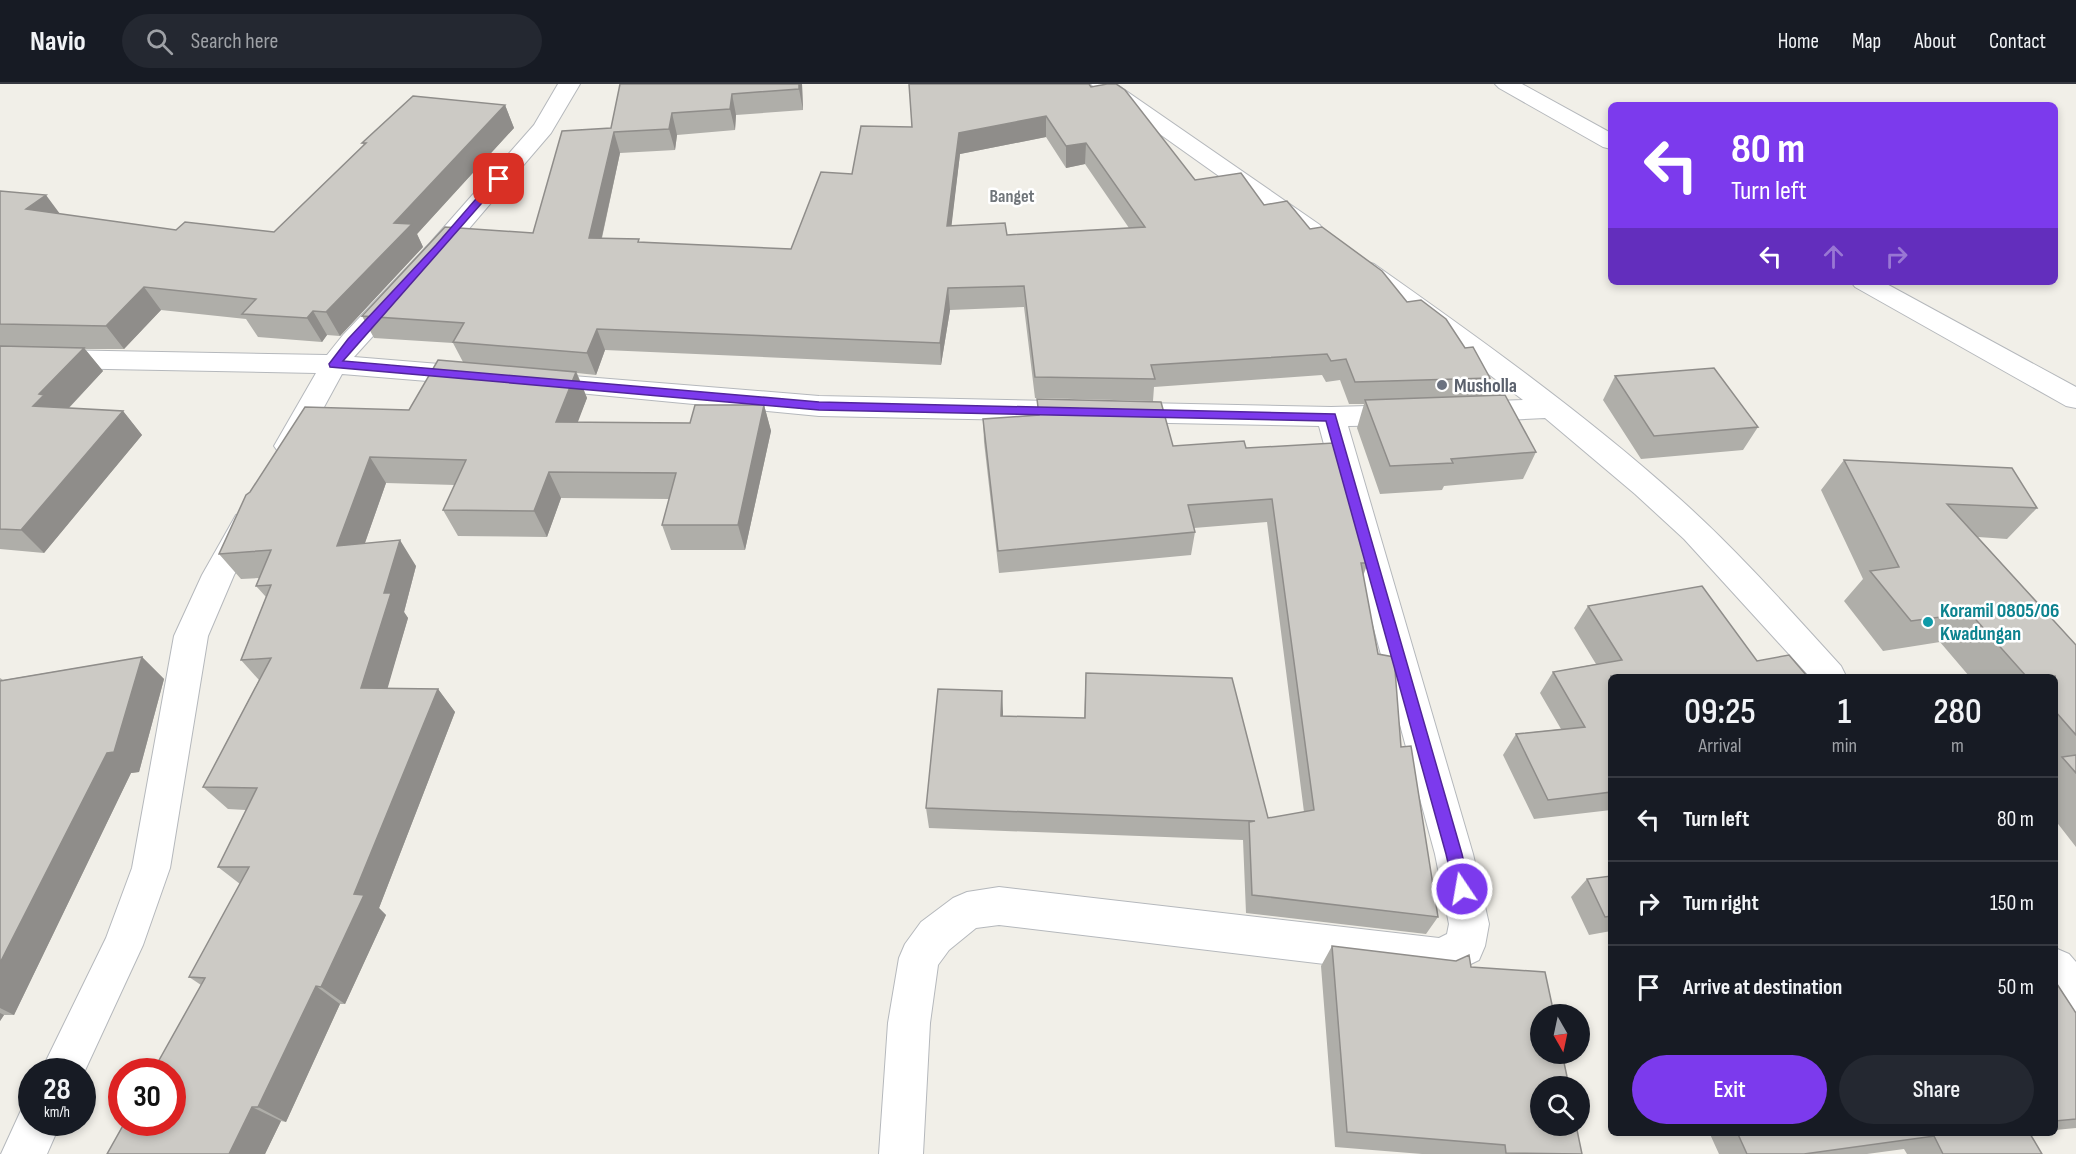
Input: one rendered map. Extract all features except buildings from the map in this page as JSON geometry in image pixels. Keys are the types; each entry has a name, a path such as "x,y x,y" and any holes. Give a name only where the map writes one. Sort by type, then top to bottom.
{"street":[{"path":"69,1058 123,945 151,867 191,636 218,575 334,364 543,128 569,84"},
{"path":"1102,84 1337,249 1550,408 1647,487 1706,543 1827,674"},
{"path":"1506,84 1608,140"},
{"path":"1869,285 2076,399"},
{"path":"0,358 334,364 819,406 1331,417 1550,408"},
{"path":"901,1154 909,1023 919,958 935,936 967,911 999,906 1442,958 1465,946 1469,924 1454,854 1331,417"},
{"path":"2058,972 2076,996"},
{"path":"23,1154 32,1136"}],"place":[{"name":"Musholla","path":"1442,385"},
{"name":"Koramil 0805/06 Kwadungan","path":"1928,622"}],"district":[{"name":"Banget","path":"1012,196"}],"route":[{"path":"499,179 334,364 819,406 1331,417 1462,889"}]}
